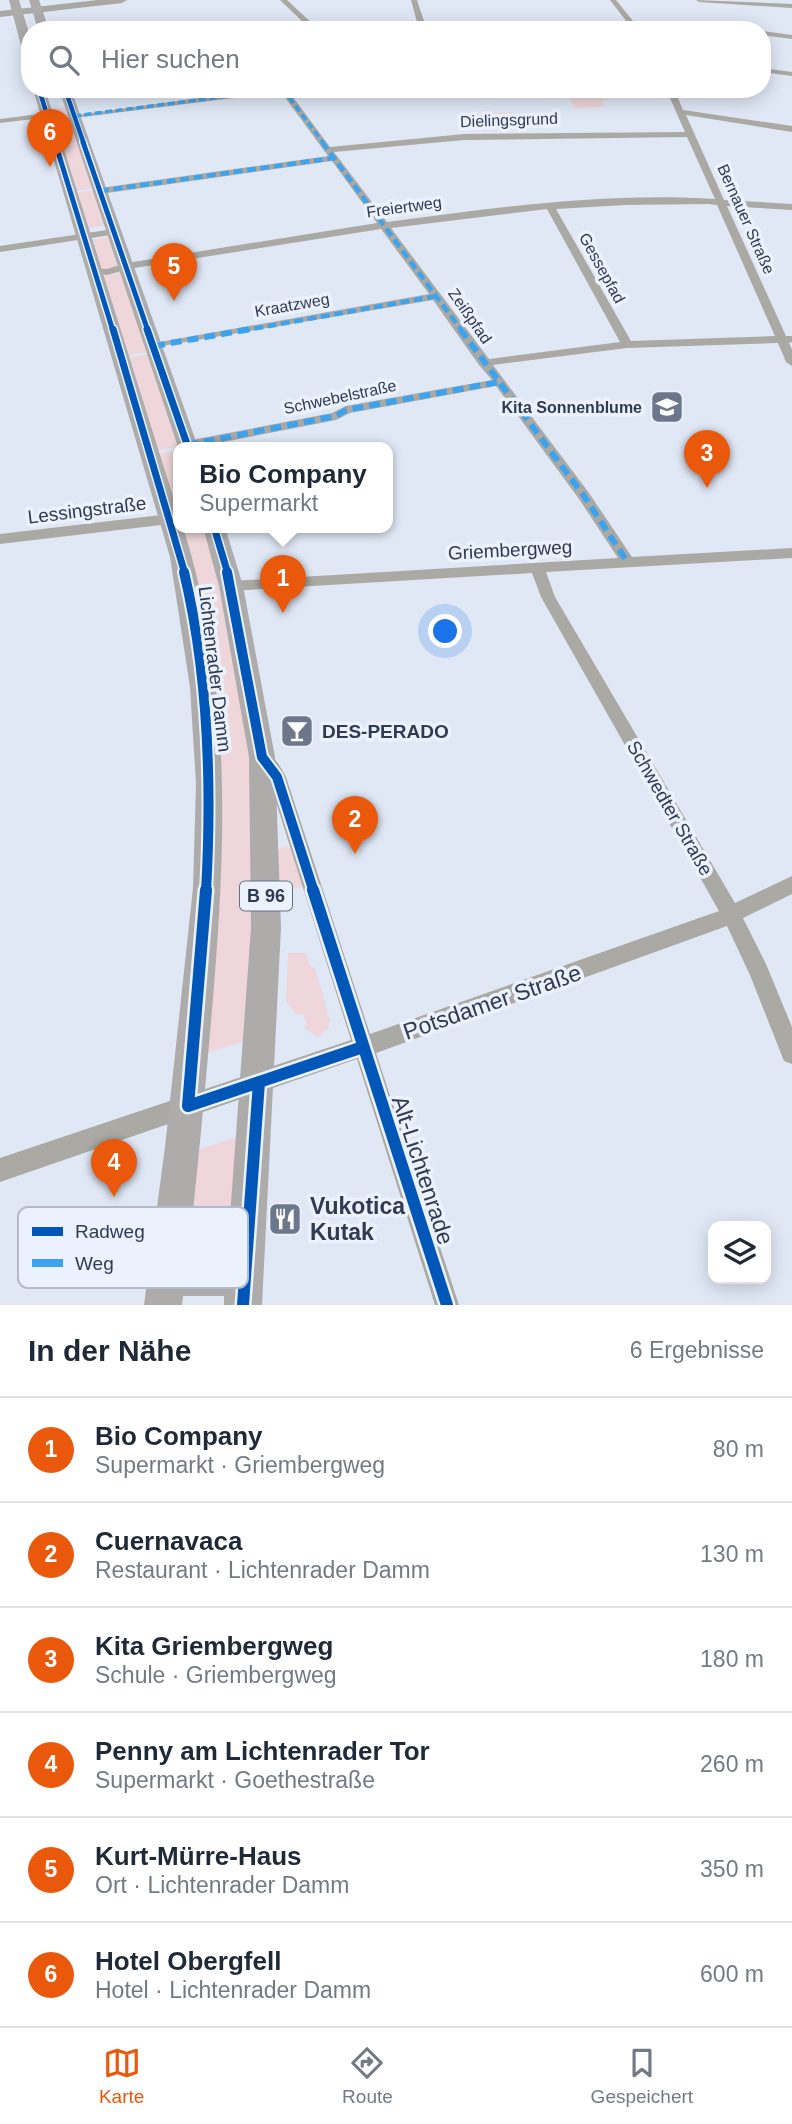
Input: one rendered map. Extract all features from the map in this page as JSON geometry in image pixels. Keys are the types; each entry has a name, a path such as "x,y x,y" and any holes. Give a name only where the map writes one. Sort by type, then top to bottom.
{"main road":[{"path":"0,12 16,7 89,0"},
{"path":"35,5 122,0"},
{"path":"16,7 21,26"},
{"name":"Lichtenrader Damm","path":"42,98 173,515"},
{"path":"68,98 187,442"},
{"name":"Lichtenrader Damm","path":"175,1207 188,1106 208,888 210,784 197,640 177,533"},
{"name":"Lichtenrader Damm","path":"217,533 231,586 262,757 266,916 259,1082 248,1235"},
{"path":"165,1291 244,1291"}],"street":[{"path":"284,0 304,21"},
{"path":"414,0 420,21"},
{"path":"613,0 630,21"},
{"path":"699,0 792,6"},
{"path":"771,34 792,37"},
{"path":"771,71 792,74"},
{"path":"74,116 213,98"},
{"name":"Zeißpfad","path":"290,98 591,506 628,563"},
{"name":"Bernauer Straße","path":"674,98 787,339 792,362"},
{"path":"680,112 792,129"},
{"path":"0,121 47,115"},
{"name":"Dielingsgrund","path":"100,191 331,154 380,143 474,137 691,134"},
{"name":"Freiertweg","path":"95,270 107,272 127,266 384,226 550,206 720,200 792,207"},
{"name":"Gessepfad","path":"550,206 627,345"},
{"path":"0,249 114,232"},
{"name":"Kraatzweg","path":"154,346 436,296"},
{"path":"483,363 627,345 787,339"},
{"name":"Schwebelstraße","path":"208,442 335,416 346,410 499,382"},
{"name":"Lessingstraße","path":"0,539 173,518"},
{"name":"Griembergweg","path":"231,586 792,553"},
{"name":"Schwedter Straße","path":"537,568 548,597 732,914 759,971 792,1054"},
{"name":"Lichtenrader Damm","path":"262,757 277,777 363,1047"},
{"name":"Potsdamer Straße","path":"0,1170 363,1047 716,922 792,885"},
{"name":"Alt-Lichtenrade","path":"363,1047 447,1305"}],"shaded area":[{"path":"570,98 604,98 606,101 601,101 604,107 575,108"},
{"path":"66,107 78,143 62,145 51,109"},
{"path":"513,112 520,129 474,131 466,114"},
{"path":"78,144 93,188 76,191 62,147"},
{"path":"94,190 105,225 87,228 76,193"},
{"path":"109,237 148,352 127,355 92,240"},
{"path":"149,354 178,442 173,442 173,447 156,451 128,358"},
{"path":"173,451 173,505 157,454"},
{"path":"181,533 208,533 247,725 253,800 254,929 246,1041 206,1053 216,923"},
{"path":"286,846 292,850 304,886 294,889 292,881 284,882 284,901 278,901 278,850"},
{"path":"288,953 306,953 310,966 315,968 330,1020 328,1029 318,1037 304,1028 307,1025 303,1014 297,1015 286,1001"},
{"path":"240,1136 234,1207 192,1207 198,1150"}],"marked path":[{"path":"74,116 213,98"},
{"path":"290,98 584,496 628,563"},
{"path":"100,191 333,158"},
{"path":"154,346 437,296"},
{"path":"202,442 336,416 346,410 499,382"}],"cycle path":[{"path":"42,98 173,531"},
{"path":"68,98 186,442"},
{"path":"173,533 187,583 197,637 208,755 208,872 188,1106 363,1047"},
{"path":"216,533 231,586 262,757 277,777 447,1305"},
{"path":"248,1235 259,1082"},
{"path":"243,1305 244,1288"}],"place":[{"name":"Hotel Obergfell","path":"50,167"},
{"name":"Kurt-Mürre-Haus","path":"174,301"},
{"name":"Kita Sonnenblume","path":"667,407"},
{"name":"Kita Griembergweg","path":"707,488"},
{"name":"Bio Company","path":"283,613"},
{"name":"DES-PERADO","path":"297,731"},
{"name":"Cuernavaca","path":"355,854"},
{"name":"Penny am Lichtenrader Tor","path":"114,1197"},
{"name":"Vukotica Kutak","path":"285,1219"}]}
